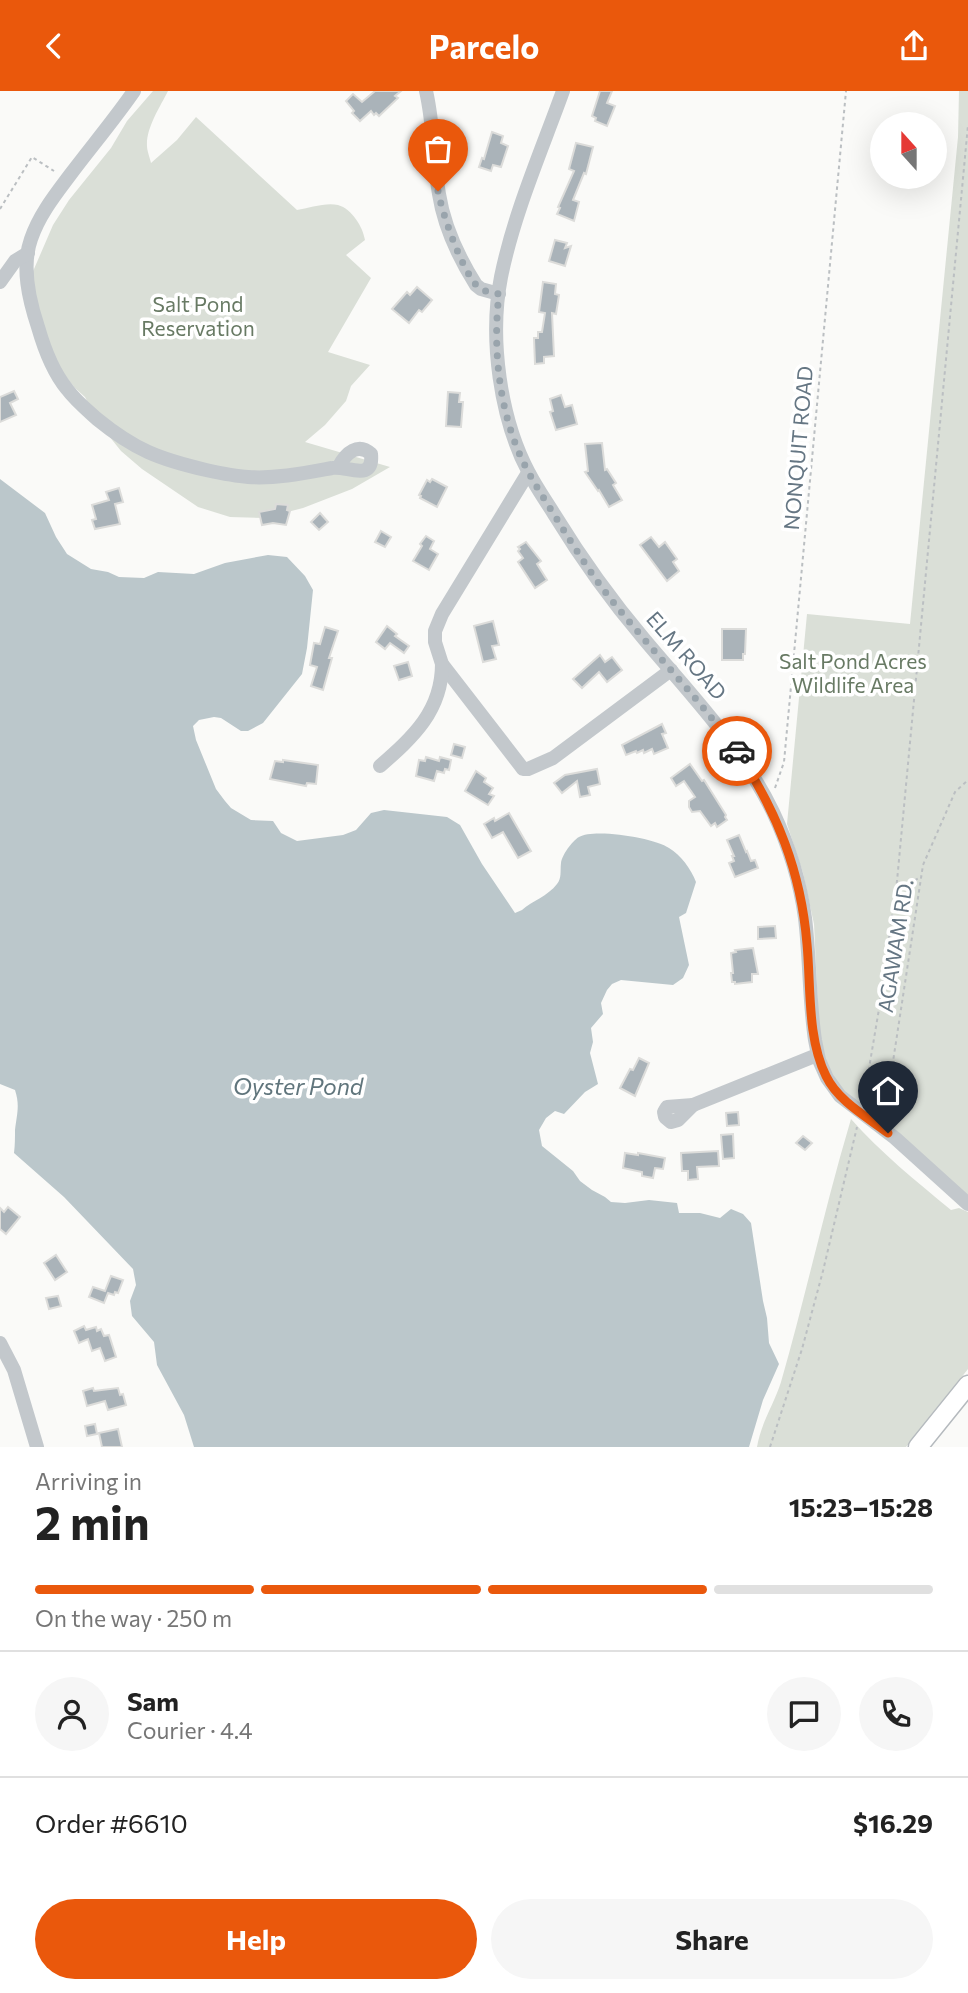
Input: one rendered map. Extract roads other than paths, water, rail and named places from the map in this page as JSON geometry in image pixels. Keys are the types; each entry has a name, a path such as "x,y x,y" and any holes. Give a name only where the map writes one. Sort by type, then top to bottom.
{"main road":[{"path":"918,1447 968,1385"}],"street":[{"path":"134,91 45,209 31,240 28,286 44,349 66,389 85,409 121,438 156,457 248,477 300,474 339,466"},
{"path":"426,91 438,191 447,227 476,285 499,294"},
{"name":"ELM ROAD","path":"563,91 524,195 499,294 498,343 501,383 514,436 528,473 596,580 722,730 751,772 769,805 789,852 803,902 813,1028 817,1055 827,1078 847,1101 968,1204"},
{"path":"0,282 15,261 29,253"},
{"path":"380,766 415,733 438,698 442,683 442,664 435,642 435,631 442,614 528,473"},
{"path":"442,664 523,769 553,758 671,670"},
{"path":"694,1104 817,1055"},
{"path":"0,1343 14,1370 37,1447"}],"water":[{"name":"Oyster Pond","path":"0,479 45,513 67,554 91,569 119,577 144,578 158,572 194,574 225,563 268,555 287,557 305,576 313,590 302,674 263,723 248,731 241,731 221,718 214,717 199,720 193,726 216,789 231,808 251,820 273,821 281,833 297,841 343,835 356,830 371,813 384,810 447,817 460,825 515,913 545,895 557,884 565,852 576,839 587,834 624,835 662,844 678,854 685,863 696,882 686,913 679,917 689,965 683,978 673,985 621,980 612,984 601,1003 603,1014 591,1028 593,1042 590,1053 598,1084 585,1092 564,1114 555,1111 546,1118 539,1130 542,1146 573,1171 580,1181 611,1202 649,1200 677,1203 679,1213 700,1213 720,1218 731,1209 743,1214 751,1223 769,1343 779,1364 763,1400 749,1447 194,1447 184,1415 157,1365 154,1342 132,1316 130,1301 136,1285 133,1269 64,1197 14,1153 17,1095 15,1090 0,1084"}],"park label":[{"name":"Salt Pond Reservation","path":"198,317"},
{"name":"Salt Pond Acres Wildlife Area","path":"853,674"}]}
